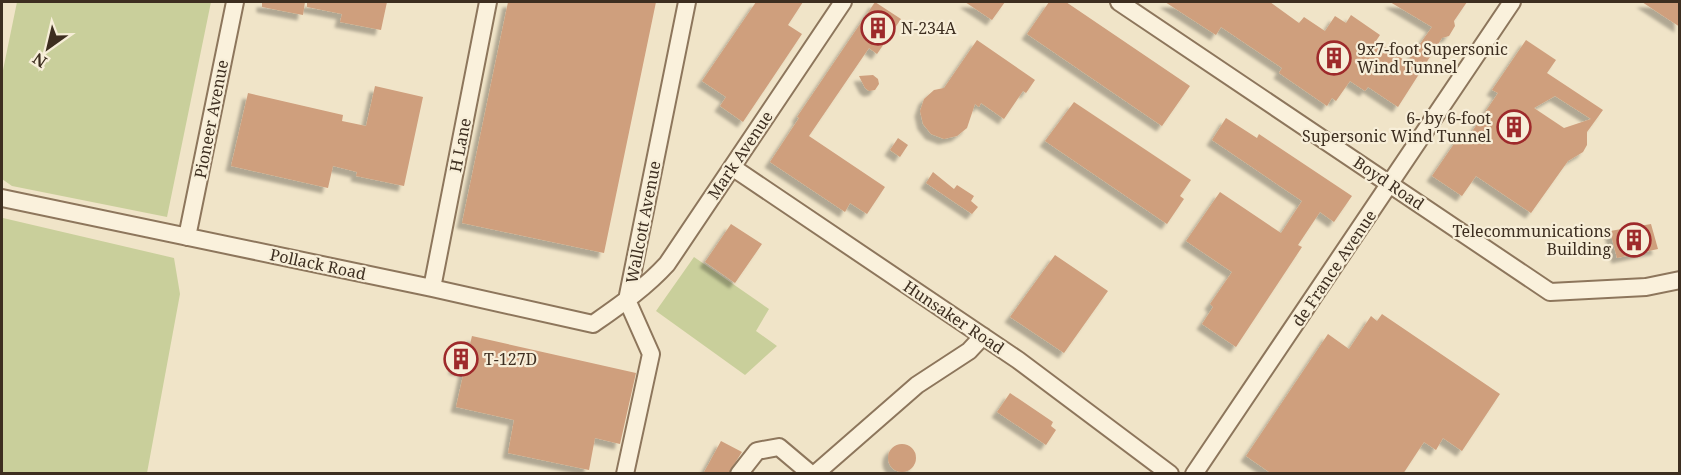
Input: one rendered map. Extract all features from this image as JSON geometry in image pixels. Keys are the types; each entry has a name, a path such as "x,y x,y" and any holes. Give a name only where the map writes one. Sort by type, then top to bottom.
{"street":[{"name":"Pioneer Avenue","path":"187,237 234,2"},
{"name":"H Lane","path":"432,288 488,2"},
{"name":"Wallcott Avenue","path":"626,474 651,354 627,300 687,2"},
{"name":"Mark Avenue","path":"627,300 652,281 667,264 843,2"},
{"name":"Boyd Road","path":"1119,2 1550,292 1646,287 1680,280"},
{"name":"de France Avenue","path":"1194,474 1512,2"},
{"name":"Hunsaker Road","path":"732,167 1018,360 1170,474"},
{"name":"Pollack Road","path":"2,198 593,324 627,300"},
{"path":"815,474 917,385 969,351 983,336"},
{"path":"739,474 757,451 779,447 811,474"}],"green space":[{"path":"17,2 211,2 167,217 12,186 2,179 2,75"},
{"path":"3,218 174,258 180,294 147,473 2,473"},
{"path":"694,257 769,309 756,331 777,346 745,375 656,311"}],"building":[{"path":"262,2 305,2 303,15 262,7"},
{"path":"307,2 387,2 381,30 340,22 342,14 307,7"},
{"path":"508,2 656,2 604,253 462,223"},
{"path":"756,2 803,2 788,25 802,34 743,122 720,106 726,97 702,81"},
{"path":"875,2 901,19 877,54 869,48 809,136 885,187 867,214 850,203 845,212 770,162 799,118 797,117"},
{"path":"965,2 1005,2 992,20"},
{"path":"1049,2 1066,2 1190,86 1162,126 1027,34"},
{"path":"1165,2 1270,2 1299,23 1304,17 1325,31 1335,16 1346,23 1351,15 1380,35 1376,41 1407,62 1432,27 1390,2 1467,2 1454,21 1455,26 1449,36 1442,38 1398,107 1368,87 1365,91 1350,81 1336,101 1332,98 1327,106 1279,73 1282,68 1221,27 1216,35"},
{"path":"1642,2 1680,2 1680,27"},
{"path":"977,40 1035,80 1026,93 1023,91 1004,119 981,103 979,107 975,104 967,128 957,136 944,139 931,134 923,124 920,111 924,99 934,90 944,88"},
{"name":"6- by 6-foot Supersonic Wind Tunnel","path":"1526,40 1556,60 1547,73 1603,110 1587,132 1587,145 1583,152 1568,161 1531,213 1476,176 1462,196 1432,176 1460,135 1467,139 1498,93 1492,90","holes":["1555,96 1591,119 1564,128 1534,108"]},
{"path":"873,75 878,79 879,84 875,90 869,91 859,76"},
{"path":"375,86 423,97 404,186 356,176 357,172 333,166 328,188 231,166 248,93 343,115 342,121 366,126"},
{"path":"1074,102 1191,180 1180,196 1184,199 1167,224 1045,141"},
{"path":"1226,118 1257,138 1259,134 1352,196 1334,222 1320,212 1298,245 1302,247 1236,347 1202,324 1213,307 1210,304 1232,272 1186,241 1220,192 1281,233 1302,201 1212,140"},
{"path":"898,138 908,145 900,157 890,150"},
{"path":"933,172 954,189 957,185 974,196 971,201 978,207 972,214 926,183"},
{"path":"731,224 762,244 735,283 705,262"},
{"name":"Telecommunications Building","path":"1651,224 1658,249 1617,258 1610,231"},
{"path":"1055,255 1108,291 1064,353 1010,317"},
{"path":"1382,314 1500,394 1462,451 1443,438 1436,450 1424,442 1403,474 1272,474 1246,456 1328,334 1349,349 1371,316 1377,321"},
{"path":"472,336 636,373 620,444 595,438 589,470 508,453 514,420 456,407 464,371 454,369 458,347 469,348"},
{"path":"1010,393 1053,422 1051,426 1056,430 1046,445 997,412"},
{"path":"721,441 742,452 728,474 703,474"},
{"path":"902,444 912,448 916,458 912,468 902,472 892,468 888,458 892,448"}],"place":[{"name":"N-234A","path":"878,28"},
{"name":"9x7-foot Supersonic Wind Tunnel","path":"1334,58"},
{"name":"6- by 6-foot Supersonic Wind Tunnel","path":"1514,127"},
{"name":"Telecommunications Building","path":"1634,240"},
{"name":"T-127D","path":"461,359"}]}
